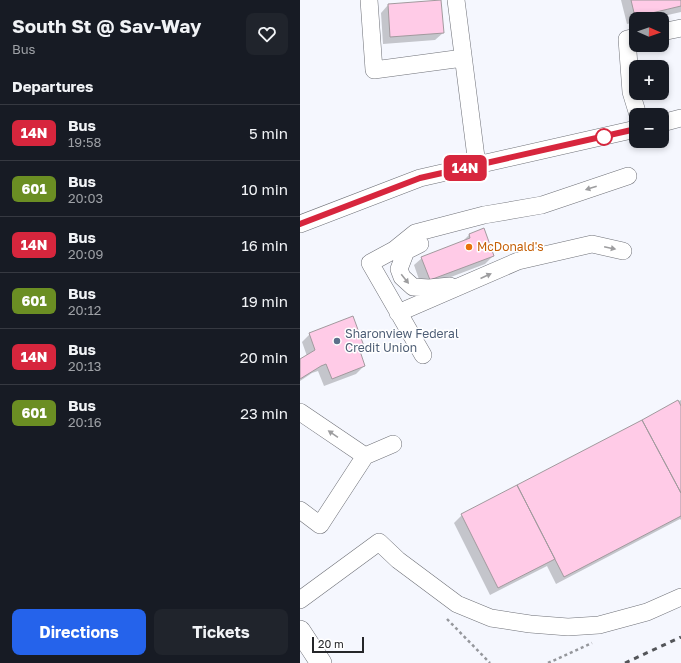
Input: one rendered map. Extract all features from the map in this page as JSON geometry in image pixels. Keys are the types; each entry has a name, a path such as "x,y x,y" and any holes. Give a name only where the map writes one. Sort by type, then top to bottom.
{"main road":[{"path":"300,631 321,663"}],"street":[{"path":"369,0 374,70 463,58"},
{"path":"456,0 477,165"},
{"path":"669,31 681,28"},
{"path":"629,39 627,39 631,92 636,108"},
{"path":"669,121 681,118"},
{"path":"300,224 420,178 629,131"},
{"path":"422,355 370,263 394,250 415,233 484,215 542,204 628,176"},
{"path":"462,221 406,251 399,269 402,277 412,287 429,288 464,286"},
{"path":"398,313 464,286 518,261 592,244 623,251"},
{"path":"300,412 365,456"},
{"path":"300,510 320,525 365,456 393,444"},
{"path":"300,600 379,542 398,560 457,604 491,618 530,624 568,627 599,625 647,612 681,597"}],"building":[{"path":"441,0 444,33 390,37 388,4"},
{"path":"631,0 681,0 681,6 656,12 634,12"},
{"name":"McDonald's","path":"484,228 494,256 430,280 421,257 470,238 469,234"},
{"name":"Sharonview Federal Credit Union","path":"353,316 365,349 360,351 365,366 332,379 326,364 300,379 300,359 315,350 309,333"},
{"path":"678,400 681,406 681,493 642,420"},
{"path":"642,420 681,493 681,516 564,577 517,485"},
{"path":"517,485 555,559 498,588 461,514"}],"railway":[{"path":"625,663 681,637"}],"bus line":[{"name":"14N","path":"300,224 420,178 629,131"}],"place":[{"name":"McDonald's","path":"469,247"},
{"name":"Sharonview Federal Credit Union","path":"337,341"}]}
